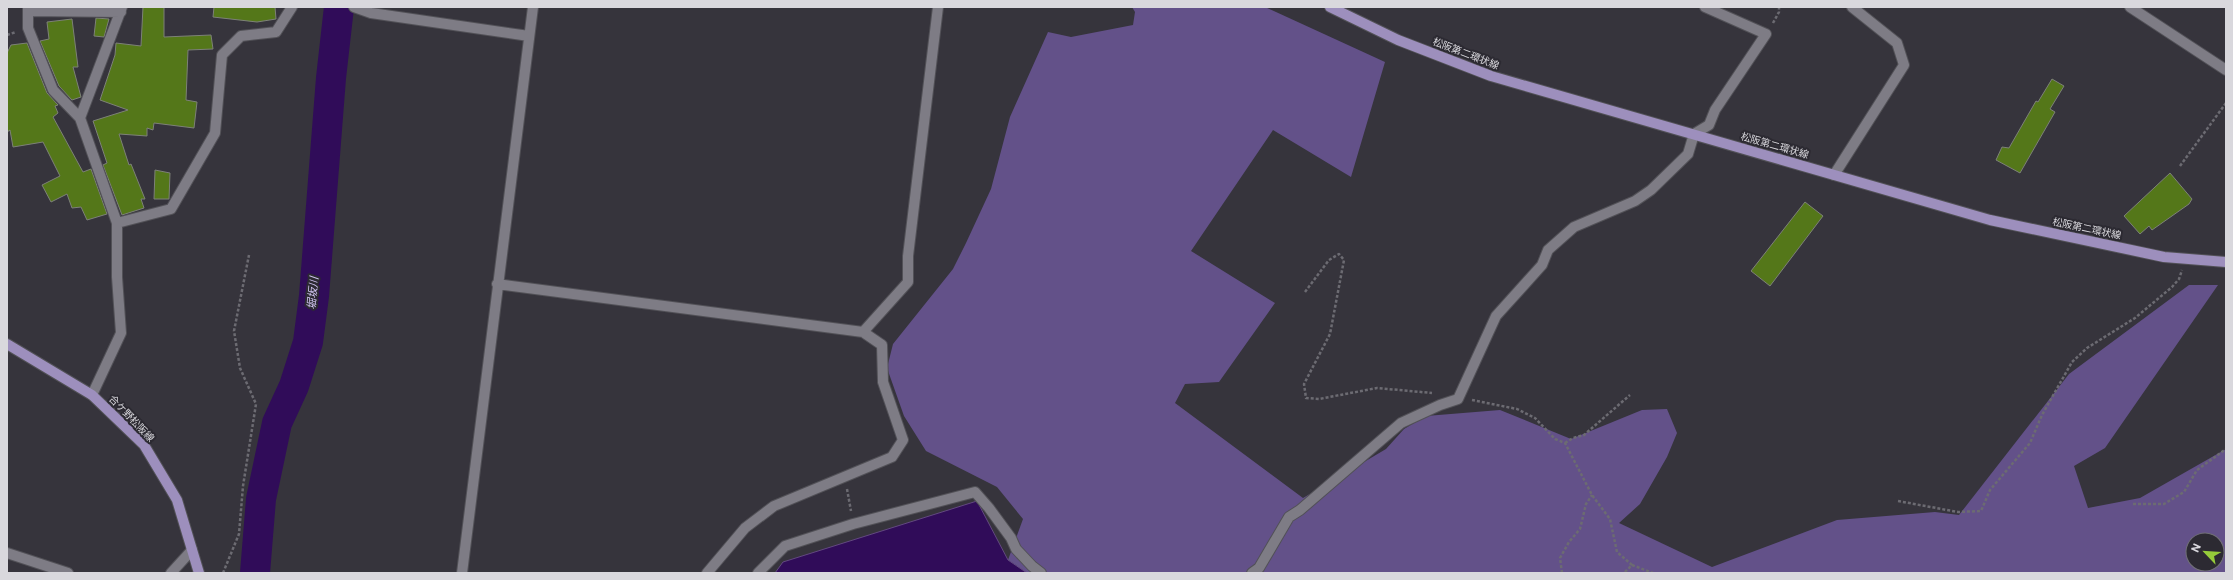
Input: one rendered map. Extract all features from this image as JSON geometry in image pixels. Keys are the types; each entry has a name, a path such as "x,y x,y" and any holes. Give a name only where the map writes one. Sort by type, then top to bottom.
{"main road":[{"name":"松阪第二環状線","path":"1330,7 1398,40 1491,76 1990,220 2164,257 2226,262"},
{"name":"合ケ野松阪線","path":"7,344 92,395 144,445 177,500 199,573"}],"street":[{"path":"117,223 171,209 215,133 222,55 241,36 276,32 292,7"},
{"path":"354,7 371,13 529,36"},
{"path":"462,573 497,284 533,7"},
{"path":"863,332 908,282 908,256 938,7"},
{"path":"1252,573 1260,568 1289,517 1300,510 1315,495 1360,460 1401,423 1440,405 1458,399 1496,316 1542,265 1548,250 1574,227 1635,201 1651,190 1688,154 1694,134 1709,125 1715,110 1766,34 1705,7"},
{"path":"1834,175 1904,65 1898,43 1852,7"},
{"path":"2130,7 2226,70"},
{"path":"80,118 122,10 28,9 28,28 53,90 80,118 117,223 117,277 121,333 92,395"},
{"path":"497,284 863,332 882,345 883,382 903,440 892,457 774,506 745,528 707,573"},
{"path":"758,573 785,546 853,524 975,492 1011,538 1016,549 1032,566 1042,573"},
{"path":"171,573 192,550"},
{"path":"7,553 68,573"}],"path":[{"path":"1766,34 1779,12 1778,7"},
{"path":"2180,166 2226,103"},
{"path":"223,573 239,534 243,486 256,404 240,368 234,331 249,255"},
{"path":"1898,501 1958,512 1981,511 1990,490 2030,443 2042,415 2072,362 2088,348 2135,318 2172,287 2179,279 2187,259"},
{"path":"1565,443 1584,434 1630,395"},
{"path":"2133,504 2164,504 2171,500 2184,492 2197,470 2226,449"},
{"path":"845,476 853,524"},
{"path":"1562,573 1560,558 1569,542 1580,529 1586,504 1592,495"},
{"path":"1632,565 1653,573"}],"shaded area":[{"path":"1132,7 1265,7 1385,62 1351,177 1273,130 1191,251 1275,303 1219,382 1185,384 1175,403 1303,498 1386,449 1404,429 1426,416 1500,410 1571,439 1642,410 1667,409 1677,433 1667,457 1640,504 1619,523 1712,567 1837,520 1935,512 1959,515 2069,374 2189,285 2218,285 2105,448 2074,466 2088,508 2140,498 2226,449 2226,573 1027,573 1008,560 1023,519 997,487 926,451 904,416 887,368 893,344 953,269 966,243 991,189 1010,117 1048,32 1071,37 1133,25 1135,12"},
{"path":"977,501 1008,560 1027,573 775,573 783,562"}],"building":[{"path":"143,7 164,7 164,37 211,35 213,49 188,50 186,100 197,102 194,128 154,123 153,130 147,128 147,136 119,134 129,165 131,164 145,199 141,199 144,208 122,215 103,165 107,163 93,121 128,110 100,100 115,55 116,43 141,46"},
{"path":"214,7 275,7 276,19 257,22 213,17"},
{"path":"96,18 109,19 104,37 94,36"},
{"path":"72,19 78,67 73,67 81,97 72,100 59,86 40,41 49,39 47,22"},
{"path":"27,43 47,93 58,105 55,106 58,113 53,117 83,172 91,169 107,214 87,220 81,207 72,208 67,194 51,202 42,185 60,176 43,142 13,147 10,130 7,132 7,53 11,45"},
{"path":"2052,79 2064,86 2050,109 2055,112 2020,173 1996,160 2002,147 2009,148 2036,101 2038,102"},
{"path":"155,170 170,173 169,199 154,199"},
{"path":"2170,173 2192,199 2189,204 2152,230 2149,226 2140,234 2124,216"},
{"path":"1805,202 1823,216 1770,286 1751,271"}],"waterway":[{"name":"堀坂川","path":"255,573 261,499 277,423 294,386 308,342 314,296 331,78 339,7"}]}
